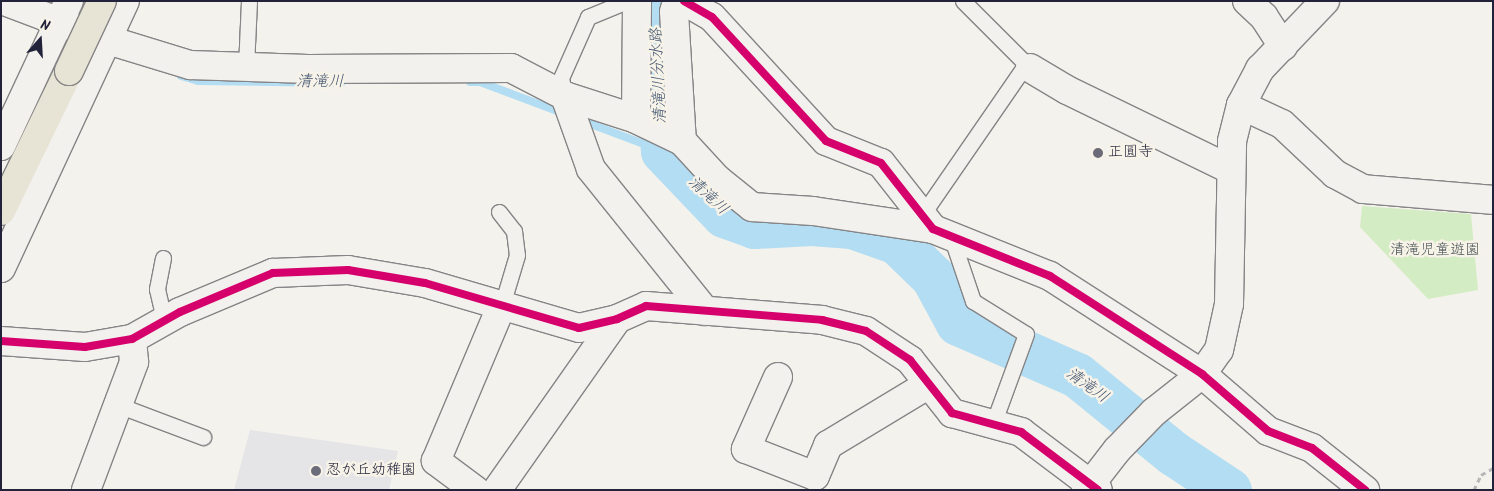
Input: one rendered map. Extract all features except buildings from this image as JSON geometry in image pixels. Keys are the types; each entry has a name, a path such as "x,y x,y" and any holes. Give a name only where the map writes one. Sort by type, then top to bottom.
{"main road":[{"path":"1,212 102,1"}],"street":[{"path":"4,1 65,11 108,40 190,64 246,67 511,68 567,101 641,122 677,138 717,178 752,207 813,211 935,227 1050,276 1202,374 1268,432 1312,448 1364,490"},
{"path":"1,268 125,1"},
{"path":"637,1 641,122"},
{"path":"677,1 674,12 677,138"},
{"path":"684,1 713,9 826,141 881,163 935,227"},
{"path":"1248,1 1264,17 1283,46"},
{"path":"1,342 85,347 132,339 164,320 274,273 348,270 425,283 579,328 617,319 646,306 822,320 866,331 910,360 952,413 1021,432 1092,487 1116,450 1154,412 1202,374 1219,350 1229,304 1230,169 1232,141 1241,104 1260,69 1325,1"},
{"path":"2,143 65,11"},
{"path":"1028,66 1067,90 1230,169"},
{"path":"567,101 591,169 705,311"},
{"path":"1241,104 1282,124 1335,174 1363,189 1493,200"},
{"path":"475,490 436,461 502,305"},
{"path":"496,490 617,319"},
{"path":"86,490 134,362 132,339"},
{"path":"778,377 746,449 815,476 828,445 930,384"}],"lane":[{"path":"246,67 249,1"},
{"path":"567,101 560,78 588,17 627,1"},
{"path":"963,1 1028,66 935,227 973,301 1026,334 993,424"},
{"path":"500,212 514,231 517,255 502,305"},
{"path":"163,258 157,289 164,320"},
{"path":"118,405 203,437"}],"path":[{"path":"1474,490 1481,475 1493,468"}],"shaded area":[{"name":"忍が丘幼稚園","path":"250,430 398,451 389,490 234,490"}],"green space":[{"name":"清滝児童遊園","path":"1362,206 1471,214 1478,290 1428,299 1360,227"}],"waterway":[{"name":"清滝川","path":"654,1 663,151 724,215 754,226 811,223 852,226 897,242 933,277 958,323 1077,375 1173,453 1229,490"},
{"name":"清滝川","path":"181,76 198,81 341,83"},
{"name":"清滝川","path":"470,82 480,82 565,114"},
{"name":"清滝川","path":"580,120 663,151"}],"cycle path":[{"path":"684,1 712,17 826,141 881,163 933,229 1050,276 1202,374 1268,431 1312,448 1365,490"},
{"path":"1,341 85,347 132,339 180,312 273,273 348,270 425,283 579,328 617,319 646,306 822,320 866,331 910,360 952,413 1021,432 1098,490"}],"place":[{"name":"正圓寺","path":"1098,153"},
{"name":"忍が丘幼稚園","path":"316,471"}],"water label":[{"name":"清滝川分水路","path":"659,76"}]}
